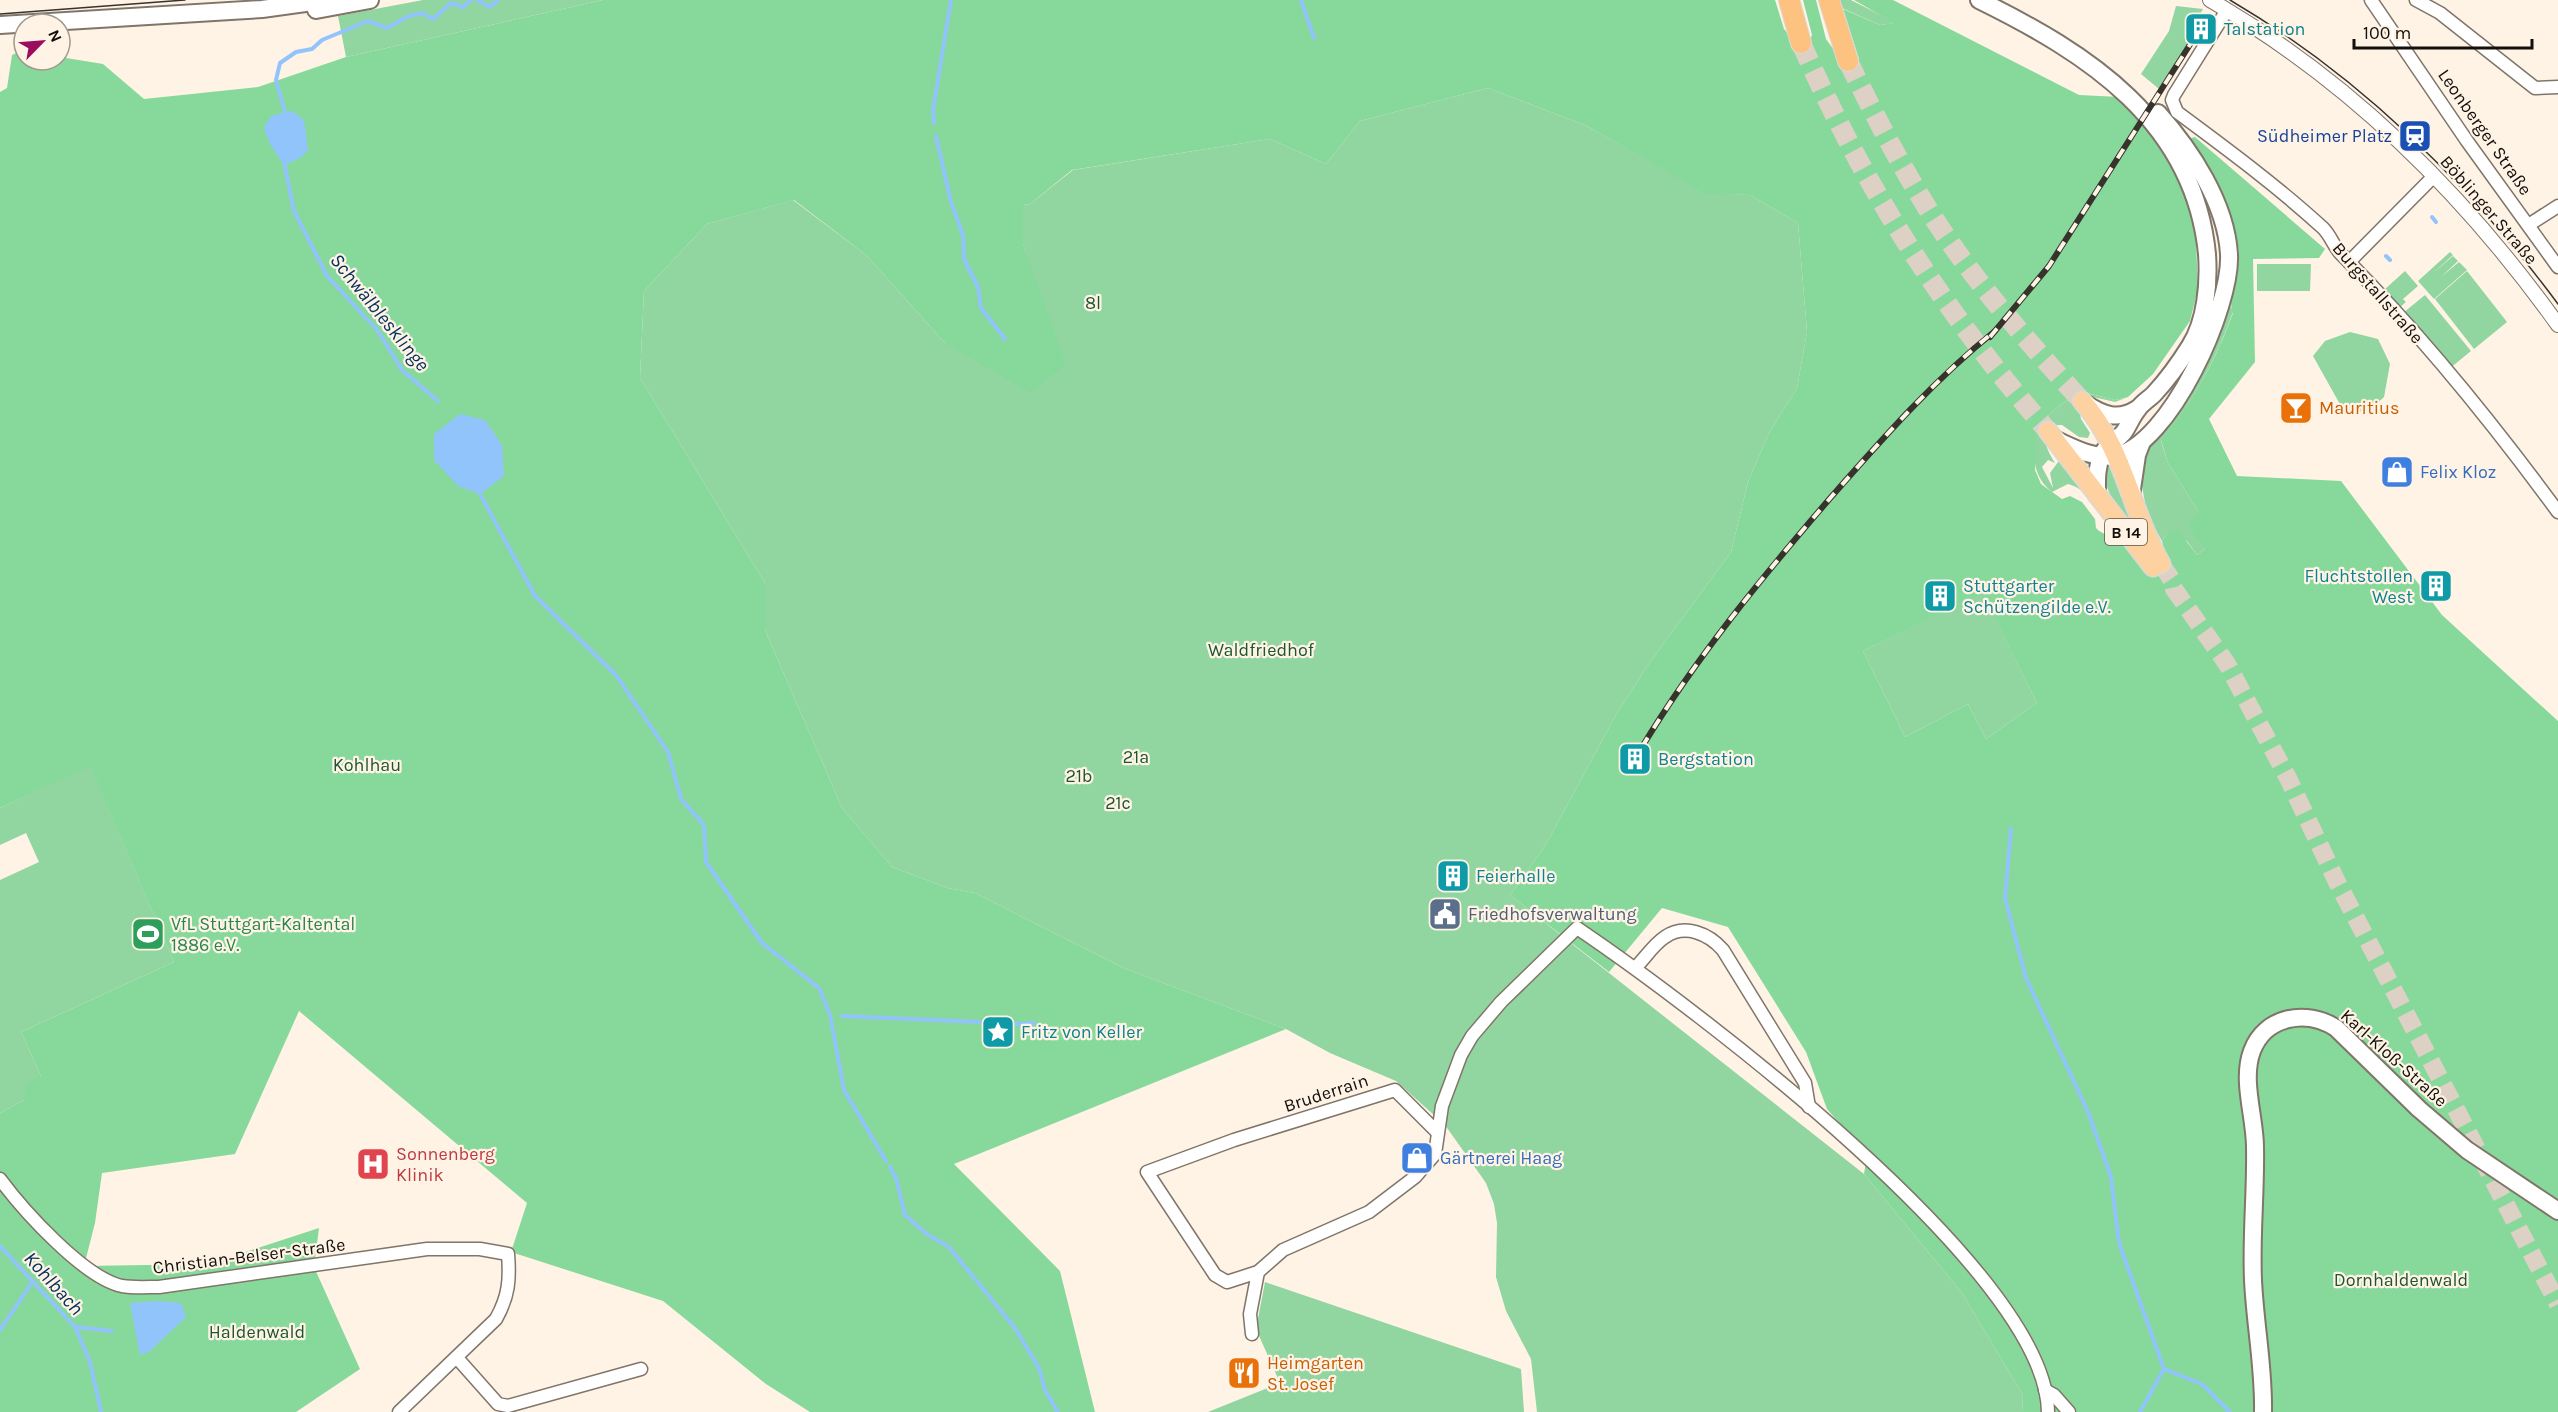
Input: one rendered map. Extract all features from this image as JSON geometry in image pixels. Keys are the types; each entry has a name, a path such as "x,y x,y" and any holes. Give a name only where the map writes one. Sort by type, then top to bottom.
{"highway":[{"path":"1789,0 1801,44"},
{"path":"1829,0 1848,61"}],"main road":[{"path":"1,25 262,9 327,0"},
{"path":"262,9 280,13 325,9 370,0"},
{"path":"1978,0 2061,43 2081,50 2125,79 2173,130 2209,189 2228,244 2229,274 2213,333 2188,381 2142,442 2134,466 2130,496"},
{"path":"2061,43 2119,86 2150,119 2187,179 2202,224 2207,271 2200,324 2182,357 2155,393 2137,409 2109,452 2097,474 2097,495"},
{"path":"2084,403 2100,413 2116,416 2137,409"},
{"name":"B 14","path":"2051,435 2097,495 2158,567 2130,496 2084,403"},
{"path":"2051,435 2083,452 2109,452 2142,442"},
{"name":"Karl-Kloß-Straße","path":"2262,1408 2251,1245 2255,1146 2248,1068 2251,1052 2258,1039 2272,1026 2286,1019 2306,1017 2336,1028 2419,1109 2468,1150 2558,1211"}],"street":[{"name":"Böblinger Straße","path":"2210,0 2278,43 2333,83 2401,142 2505,255 2558,325"},
{"name":"Leonberger Straße","path":"2372,0 2467,141 2530,224"},
{"path":"2416,0 2440,13 2535,88 2558,87"},
{"name":"Burgstallstraße","path":"2227,10 2172,100 2177,112 2242,160 2325,231 2338,250 2377,288 2528,471 2558,512"},
{"path":"2349,262 2434,176"},
{"path":"2530,224 2558,206"},
{"name":"Böblinger Straße","path":"2530,224 2558,267"},
{"path":"1437,1132 1442,1106 1452,1076 1472,1036 1501,1002 1578,928 1636,967 1809,1107 1957,1246 1981,1276 2033,1354 2045,1390 2048,1412"},
{"path":"1636,967 1666,936 1684,930 1708,934 1723,950 1805,1083 1809,1107"},
{"name":"Bruderrain","path":"1395,1090 1437,1132 1436,1154 1392,1197 1369,1212 1283,1250 1258,1272 1227,1282 1215,1275 1147,1172 1234,1140 1395,1090"},
{"name":"Christian-Belser-Straße","path":"0,1179 42,1227 92,1272 121,1286 159,1287 427,1249 480,1249 508,1254 510,1277 507,1300 496,1319 458,1359"},
{"path":"1252,1334 1250,1314 1258,1272"},
{"path":"399,1412 458,1359 498,1404 507,1406 641,1369"},
{"path":"2045,1390 2054,1395 2069,1412"}],"green space":[{"path":"423,0 603,0 346,57 338,16"},
{"path":"603,0 1775,0 1784,29 1796,43 1809,43 1812,35 1803,0 1816,0 1826,39 1839,57 1856,63 1859,59 1843,9 1880,25 1894,23 1854,0 1893,0 2079,95 2120,97 2138,112 2175,170 2195,216 2198,289 2190,321 2153,374 2128,397 2115,400 2083,392 2061,404 2037,426 2035,470 2041,484 2062,499 2070,496 2082,502 2095,519 2096,528 2117,539 2137,561 2152,573 2167,562 2162,541 2167,534 2178,530 2197,555 2205,549 2188,526 2198,511 2168,463 2161,440 2173,426 2203,380 2219,347 2233,313 2231,299 2239,260 2236,237 2226,208 2187,139 2195,137 2325,249 2319,258 2253,259 2255,362 2209,419 2237,476 2341,481 2442,615 2558,721 2558,1412 2022,1412 2023,1395 1962,1293 1864,1174 1867,1155 1827,1109 1806,1052 1728,927 1662,908 1609,972 1510,895 1545,846 1616,715 1648,665 1731,552 1748,482 1769,433 1797,388 1807,332 1798,223 1750,195 1706,194 1587,126 1488,88 1360,121 1326,164 1270,139 1072,170 1030,204 1023,205 1023,244 1066,364 1031,393 945,343 866,255 794,200 707,224 644,291 640,378 765,583 765,630 842,808 892,867 948,888 975,893 1126,969 1286,1029 954,1164 1060,1271 1095,1412 810,1412 766,1384 663,1301 511,1252 527,1203 299,1011 235,1154 102,1173 95,1223 84,1266 209,1264 319,1228 314,1267 360,1369 296,1412 0,1412 0,1113 24,1100 26,1084 41,1076 21,1032 174,962 90,766 0,808 0,92 7,88 12,55 12,72 72,72 72,59 103,64 144,99 258,87 346,57","holes":["1982,593 2037,703 1986,739 1968,704 1905,737 1863,651"]},
{"path":"1824,0 1851,0 1896,23 1880,25"},
{"path":"2176,6 2203,9 2185,40 2188,43 2159,89 2141,74 2169,31"},
{"name":"Waldfriedhof","path":"1488,88 1587,126 1706,193 1750,195 1798,223 1807,332 1797,388 1769,433 1748,482 1731,552 1648,665 1616,715 1545,846 1510,895 1864,1174 1962,1293 2023,1395 2022,1412 1537,1412 1531,1359 1506,1311 1496,1277 1497,1223 1494,1204 1486,1183 1445,1125 1396,1081 1330,1053 1286,1029 1126,969 975,893 948,888 892,867 842,808 765,630 765,583 640,378 644,291 707,224 793,200 866,255 945,343 1040,296 1023,244 1023,205 1030,204 1073,170 1270,139 1326,164 1360,121"},
{"path":"2450,252 2453,255 2432,274 2453,256 2458,261 2441,277 2459,262 2467,270 2434,299 2418,281"},
{"path":"2257,264 2311,264 2310,291 2257,291"},
{"path":"2405,271 2418,286 2403,299 2406,302 2399,308 2384,290"},
{"path":"2467,271 2507,322 2474,349 2435,299"},
{"path":"2425,295 2471,351 2449,369 2403,313"},
{"path":"2230,305 2233,312 2211,363 2193,396 2161,441 2168,463 2198,511 2205,549 2197,555 2187,541 2167,534 2162,541 2154,527 2149,525 2140,475 2147,445 2195,378"},
{"path":"2350,332 2378,339 2390,364 2384,397 2371,409 2346,415 2313,356 2325,341"},
{"path":"2083,392 2115,400 2128,397 2115,402 2089,396 2078,405 2081,419 2090,433 2088,438 2079,437 2062,425 2048,429 2045,433 2046,445 2055,463 2048,460 2042,467 2053,488 2050,473 2061,458 2126,542 2122,546 2099,510 2085,494 2068,484 2052,492 2045,486 2037,471 2034,445 2037,426 2061,404"},
{"path":"2108,464 2112,466 2130,517 2127,519 2113,501 2107,488 2105,466"},
{"path":"1982,592 2037,703 1986,739 1968,704 1905,737 1863,651"},
{"path":"90,765 174,962 21,1032 41,1076 24,1100 0,1113 0,880 39,862 26,833 0,845 0,808"},
{"path":"1265,1282 1521,1369 1524,1412 1208,1412 1280,1383 1256,1329"}],"water":[{"path":"292,111 304,120 308,150 303,156 284,166 269,142 264,128 271,116"},
{"path":"460,414 485,420 502,445 504,476 480,494 458,486 434,460 434,434"},
{"path":"159,1301 181,1303 186,1317 149,1352 140,1355 130,1303"}],"waterway":[{"path":"286,116 276,80 280,63 296,52 312,49 322,40 368,21 387,28 409,16 422,13 433,19 451,3 463,7 471,0"},
{"path":"477,0 490,7 498,0"},
{"path":"934,123 933,110 951,0"},
{"path":"1301,0 1314,38"},
{"path":"936,136 951,202 963,235 964,259 978,287 981,308 1005,339"},
{"name":"Schwälblesklinge","path":"284,162 294,211 327,276 378,331 402,370 438,401"},
{"path":"2432,217 2436,222"},
{"path":"2386,256 2390,260"},
{"name":"Schwälblesklinge","path":"480,494 535,596 616,675 668,752 681,799 704,825 706,862 762,943 819,988 830,1015 844,1090 886,1161"},
{"path":"2011,829 2005,898 2026,978 2088,1112 2111,1177 2119,1243 2164,1369 2140,1412"},
{"path":"842,1016 980,1022"},
{"path":"1000,1025 1034,1023"},
{"name":"Schwälblesklinge","path":"890,1167 896,1178 905,1215 928,1235 948,1246 1015,1328 1039,1368 1045,1390 1058,1412"},
{"name":"Kohlbach","path":"0,1246 75,1327 90,1362 101,1412"},
{"path":"0,1330 33,1281"},
{"path":"75,1327 112,1331"},
{"path":"2164,1369 2202,1384 2230,1412"}],"tunnel":[{"path":"1801,43 1852,149 1909,247 1974,340 2048,431"},
{"path":"1848,61 1895,152 1943,232 2000,307 2082,401"},
{"path":"2161,564 2172,580 2174,589 2227,664 2288,778 2337,882 2558,1304"}],"tram line":[{"path":"0,14 185,0"},
{"path":"2230,0 2278,30 2368,98 2449,175 2487,216 2558,304"}],"railway":[{"path":"1990,337 2049,266 2191,43"},
{"path":"1642,747 1708,649 1806,526 1910,410 1951,369 1995,331"}],"place":[{"name":"Talstation","path":"2201,29"},
{"name":"Südheimer Platz","path":"2415,136"},
{"name":"Mauritius","path":"2296,408"},
{"name":"Felix Kloz","path":"2397,472"},
{"name":"Fluchtstollen West","path":"2436,586"},
{"name":"Stuttgarter Schützengilde e.V.","path":"1940,596"},
{"name":"Bergstation","path":"1635,759"},
{"name":"Feierhalle","path":"1453,876"},
{"name":"Friedhofsverwaltung","path":"1445,914"},
{"name":"VfL Stuttgart-Kaltental 1886 e.V.","path":"148,934"},
{"name":"Fritz von Keller","path":"998,1032"},
{"name":"Gärtnerei Haag","path":"1417,1158"},
{"name":"Sonnenberg Klinik","path":"373,1164"},
{"name":"Heimgarten St. Josef","path":"1244,1373"}],"park label":[{"name":"8l","path":"1093,303"},
{"name":"21a","path":"1136,757"},
{"name":"Kohlhau","path":"367,765"},
{"name":"21b","path":"1079,776"},
{"name":"21c","path":"1118,803"},
{"name":"Dornhaldenwald","path":"2401,1280"},
{"name":"Haldenwald","path":"257,1332"}]}
